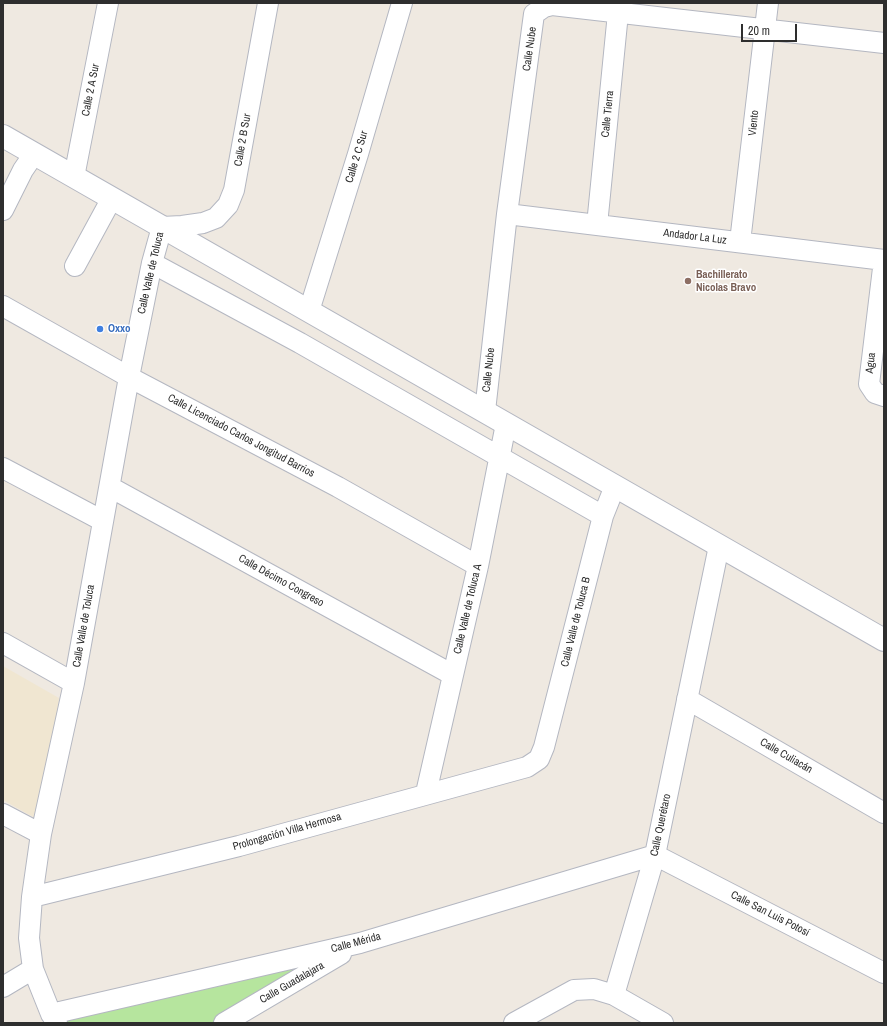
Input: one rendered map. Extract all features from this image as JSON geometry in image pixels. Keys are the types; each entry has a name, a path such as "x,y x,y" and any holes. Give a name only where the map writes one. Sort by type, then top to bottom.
{"main road":[{"path":"3,136 884,640"}],"street":[{"name":"Calle 2 A Sur","path":"74,176 108,3"},
{"name":"Calle 2 B Sur","path":"162,227 203,223 216,218 228,204 234,190 268,3"},
{"name":"Calle 2 C Sur","path":"309,311 358,154 402,3"},
{"name":"Viento","path":"740,242 768,3"},
{"name":"Calle Nube","path":"485,412 507,214 534,14 544,7 552,5 618,8 765,29 884,43"},
{"name":"Calle Tierra","path":"597,225 618,8"},
{"path":"3,210 23,170 34,154"},
{"path":"75,266 112,198"},
{"name":"Andador La Luz","path":"507,214 884,260"},
{"name":"Calle Valle de Toluca","path":"54,1018 33,969 29,938 32,897 41,834 74,683 129,377 152,263 162,227"},
{"name":"Agua","path":"879,395 869,384 884,260"},
{"path":"152,263 300,343 603,516"},
{"name":"Calle Licenciado Carlos Jongitud Barrios","path":"3,306 129,377 338,487 478,566"},
{"name":"Calle Valle de Toluca A","path":"426,793 478,566 506,424"},
{"path":"3,468 103,521"},
{"name":"Calle Valle de Toluca B","path":"538,759 544,747 603,516 615,486"},
{"name":"Calle Décimo Congreso","path":"110,487 453,675"},
{"name":"Calle Querétaro","path":"614,995 656,855 719,546"},
{"path":"3,642 74,683"},
{"name":"Calle Culiacán","path":"687,699 884,813"},
{"name":"Prolongación Villa Hermosa","path":"32,897 239,846 527,766 538,759"},
{"path":"5,817 41,834"},
{"name":"Calle Mérida","path":"54,1018 360,943 656,855"},
{"name":"Calle San Luis Potosí","path":"656,855 884,973"},
{"name":"Calle Guadalajara","path":"224,1023 360,943"},
{"path":"3,986 33,969"},
{"path":"514,1023 574,990 594,989 614,995 663,1023"}],"shaded area":[{"path":"3,666 59,698 44,823 3,800"}],"green space":[{"path":"360,943 217,1023 57,1023"}],"place":[{"name":"Bachillerato Nicolas Bravo","path":"688,281"},
{"name":"Oxxo","path":"100,329"}]}
